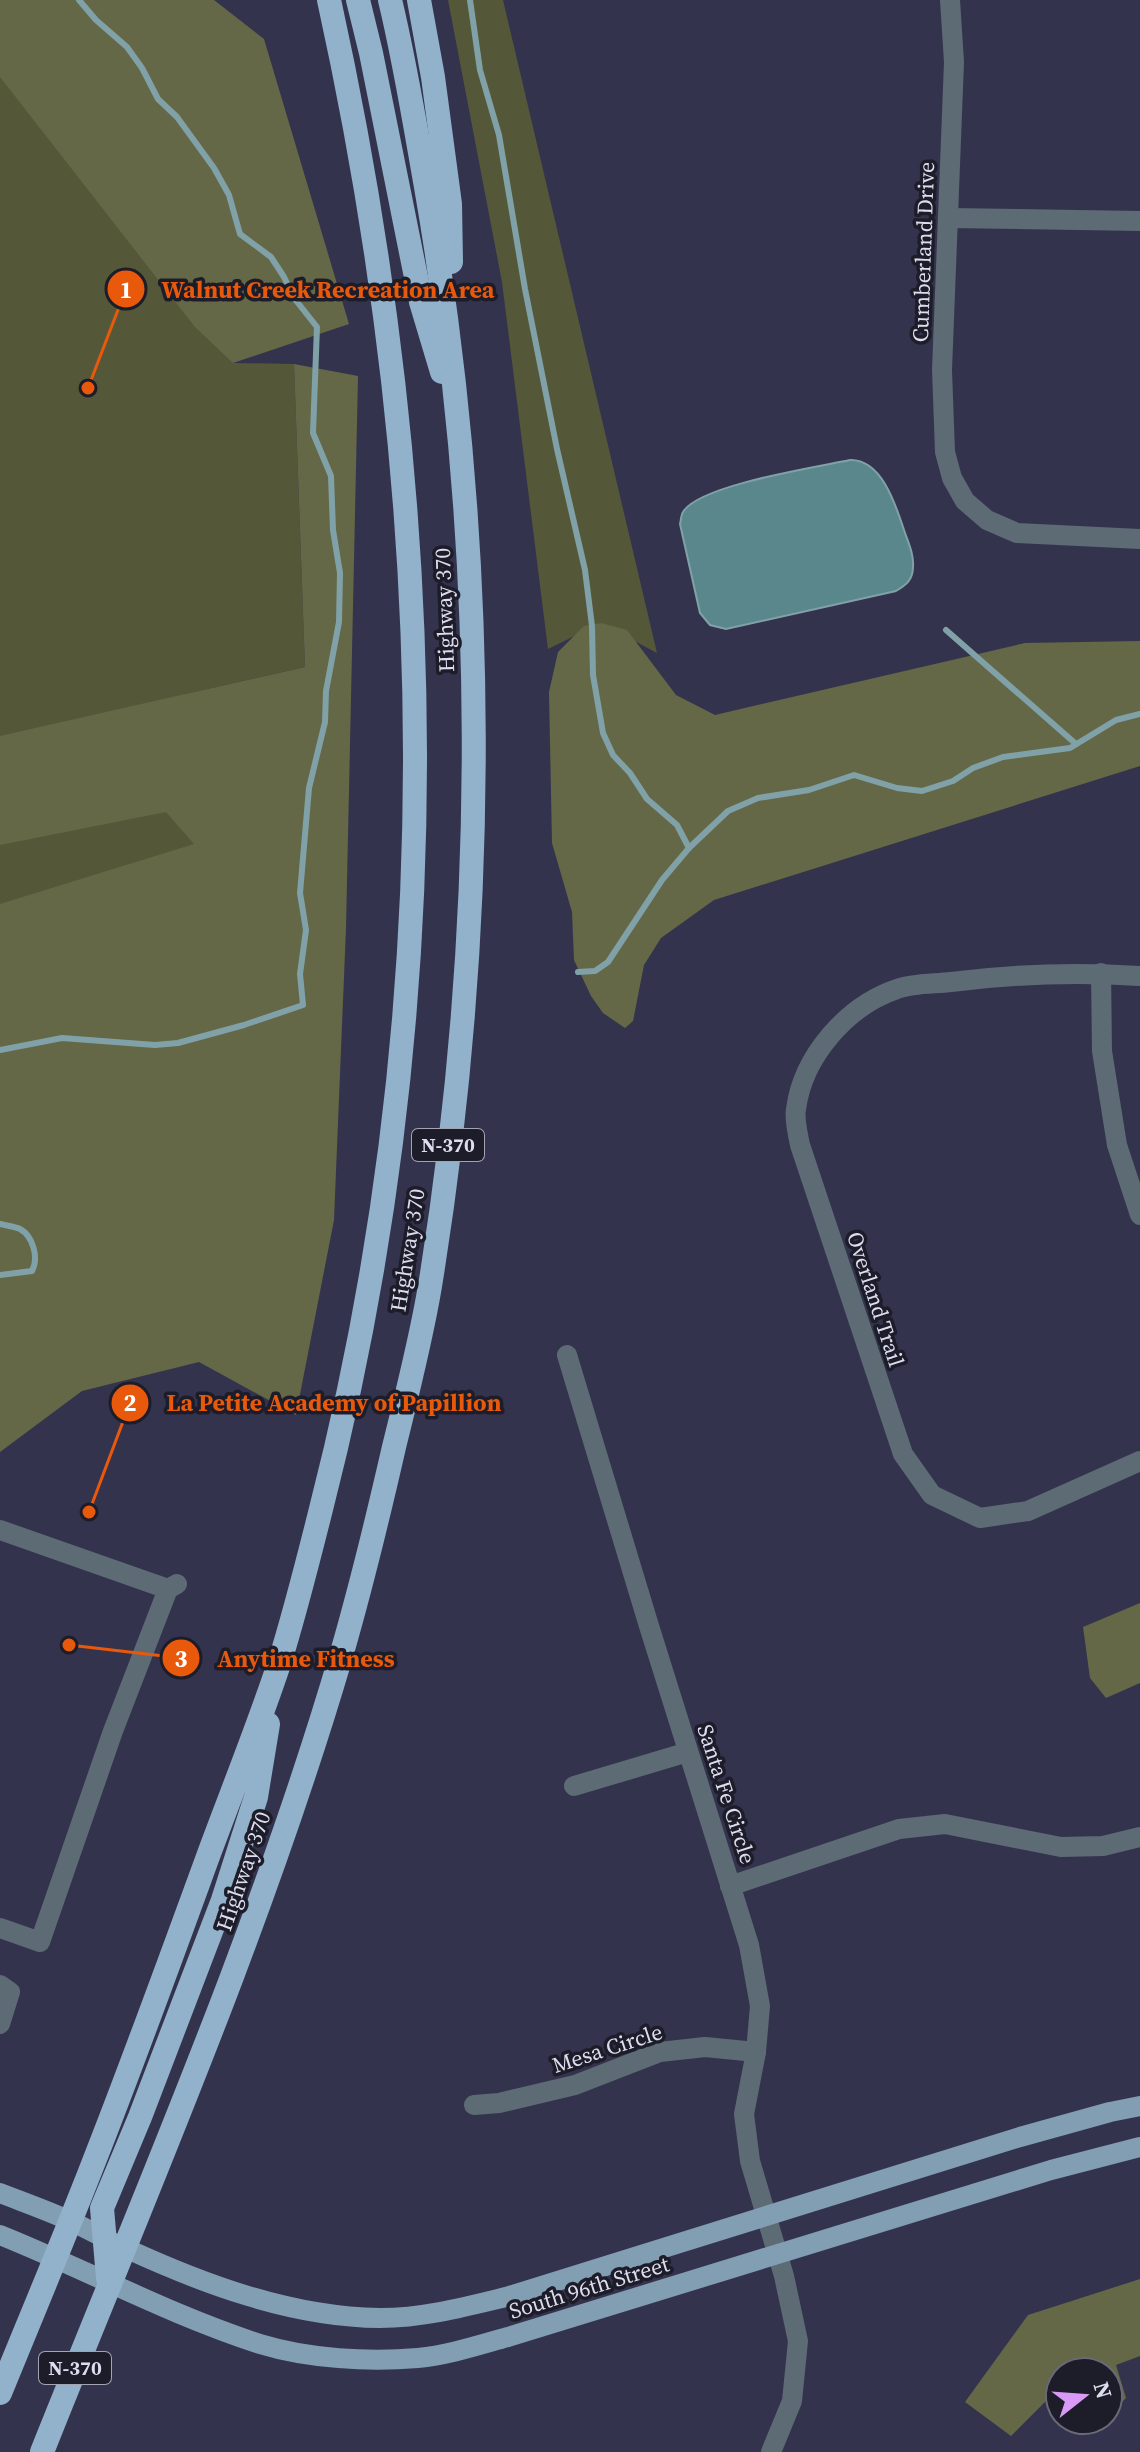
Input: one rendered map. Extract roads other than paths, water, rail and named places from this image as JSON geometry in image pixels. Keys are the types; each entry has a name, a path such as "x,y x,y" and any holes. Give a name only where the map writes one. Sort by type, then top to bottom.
{"highway":[{"name":"Highway 370","path":"0,2393 139,2045 278,1666 332,1466 373,1273 401,1067 413,900 415,669 408,528 384,300 366,183 329,0"},
{"path":"358,0 421,302 458,424"},
{"name":"Highway 370","path":"114,2243 236,1968 310,1757 342,1653 373,1534 429,1289 456,1081 469,946 473,837 471,614 451,348 417,138 390,0"},
{"path":"419,0 450,204 451,348"},
{"path":"109,2284 114,2243 102,2208 223,1900 256,1797 278,1666"},
{"name":"N-370","path":"42,2452 109,2284"}],"main road":[{"name":"South 96th Street","path":"0,2193 70,2221 114,2243 279,2306 313,2313 381,2318 459,2309 506,2297 1020,2137 1140,2106"},
{"name":"South 96th Street","path":"0,2235 168,2310 262,2344 337,2357 419,2357 508,2337 1051,2170 1140,2147"}],"street":[{"name":"Cumberland Drive","path":"950,0 954,62 942,370 945,452 952,478 965,501 987,520 1017,533 1140,539"},
{"path":"949,218 1140,221"},
{"path":"1140,976 1101,973 1102,1051 1117,1145 1140,1215"},
{"name":"Overland Trail","path":"1101,973 1011,975 898,988 859,1008 827,1037 807,1072 795,1110 800,1145 903,1454 932,1495 980,1518 1028,1511 1140,1461"},
{"name":"Santa Fe Circle","path":"567,1355 749,1945 760,2006 756,2052 744,2114 750,2161 784,2276 798,2341 792,2401 771,2452"},
{"path":"0,1530 172,1586 113,1731 40,1942 0,1928"},
{"path":"574,1786 688,1752"},
{"path":"730,1886 899,1829 922,1825 945,1824 1061,1847 1103,1846 1140,1837"},
{"path":"0,1985 10,1992 0,2024"},
{"name":"Mesa Circle","path":"474,2105 499,2103 575,2085 660,2052 705,2047 756,2052"}],"waterway":[{"path":"0,1050 62,1038 155,1045 178,1043 303,1005 300,974 306,930 300,893 309,788 325,722 326,691 339,622 340,573 333,530 331,476 313,433 317,327 294,298 271,257 240,234 229,195 214,168 177,117 158,99 127,47 79,0"},
{"path":"470,0 480,70 499,135 525,289 585,570 592,626 593,675 603,733 613,755 630,773 647,799 677,825 689,848"},
{"path":"946,630 1076,744"},
{"path":"578,972 595,971 608,962 662,880 689,848 728,811 758,798 809,790 854,775 897,788 922,791 953,781 973,768 1003,757 1070,748 1116,720 1140,714"},
{"path":"0,1224 25,1232 35,1254 32,1271 0,1275"}],"place":[{"name":"Walnut Creek Recreation Area","path":"88,388"},
{"name":"La Petite Academy of Papillion","path":"89,1512"},
{"name":"Anytime Fitness","path":"69,1645"}]}
